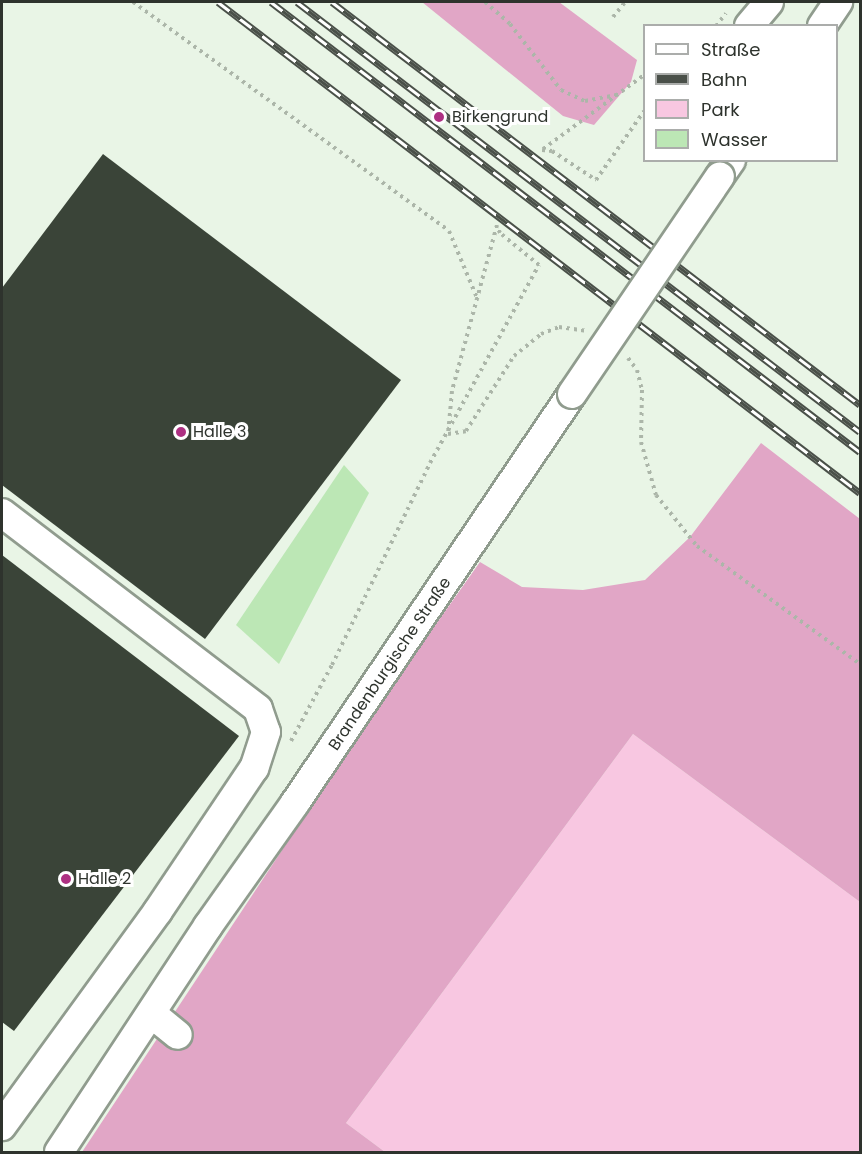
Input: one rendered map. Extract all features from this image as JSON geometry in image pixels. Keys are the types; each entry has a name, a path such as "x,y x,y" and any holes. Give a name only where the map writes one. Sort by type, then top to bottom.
{"street":[{"path":"750,24 769,2"},
{"path":"823,24 838,2"},
{"name":"Brandenburgische Straße","path":"59,1152 208,926 296,803 726,168"},
{"path":"2,513 258,709 266,732 254,768 158,911 2,1126"},
{"path":"152,1014 178,1035"}],"path":[{"path":"133,2 449,231 477,299"},
{"path":"485,2 510,24 561,90 585,101 616,94"},
{"path":"613,17 625,2"},
{"path":"643,76 542,150 552,151 596,180 643,114"},
{"path":"288,747 332,665 430,463 448,434 539,265 500,233 497,225 452,391 448,434"},
{"path":"448,434 466,431 514,356 541,334 559,327 582,328 591,333"},
{"path":"625,354 637,370 642,390 641,442 656,495 697,546 861,664"}],"green space":[{"path":"633,734 860,902 860,1152 385,1152 346,1123"}],"shaded area":[{"path":"422,2 559,2 637,60 631,82 594,125 563,116"},
{"path":"761,443 860,519 860,902 633,734 346,1123 385,1152 82,1152 371,716 480,562 522,587 583,590 645,580 690,537"}],"water":[{"path":"344,465 369,493 279,664 236,625"}],"building":[{"name":"Halle 3","path":"103,154 401,380 205,639 2,485 2,288"},
{"name":"Halle 2","path":"2,555 239,736 14,1031 2,1022"}],"railway":[{"path":"218,2 860,493"},
{"path":"271,2 860,452"},
{"path":"297,2 860,432"},
{"path":"332,2 860,405"}],"place":[{"name":"Birkengrund","path":"439,117"},
{"name":"Halle 3","path":"181,432"},
{"name":"Halle 2","path":"66,879"}]}
